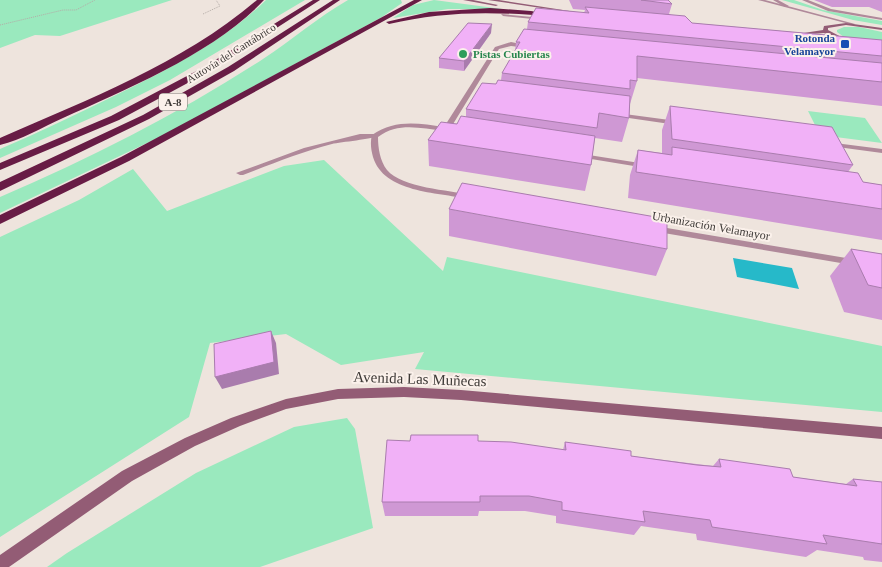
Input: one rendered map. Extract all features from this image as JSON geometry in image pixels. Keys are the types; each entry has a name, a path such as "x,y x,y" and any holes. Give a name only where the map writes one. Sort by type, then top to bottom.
{"highway":[{"path":"0,142 131,84 190,52 232,26 261,0"},
{"name":"Autovía del Cantábrico","path":"0,167 114,118 206,69 317,0"},
{"name":"Autovía del Cantábrico","path":"0,186 74,153 172,103 252,56 337,0"},
{"path":"0,220 125,159 419,0"},
{"path":"370,27 412,16 448,11 503,11 577,16"}],"street":[{"path":"465,0 577,16"},
{"path":"490,0 577,16"},
{"path":"760,0 853,24 882,29"},
{"path":"774,0 787,6"},
{"path":"804,0 830,10 882,19"},
{"path":"503,15 552,20"},
{"path":"816,15 833,24"},
{"path":"799,34 825,30 826,27 833,24 853,24"},
{"path":"825,30 836,38"},
{"path":"790,34 836,38 853,43"},
{"path":"446,130 497,48 511,44 540,47"},
{"path":"467,95 477,96"},
{"path":"606,114 684,124"},
{"path":"240,173 338,142 374,136 383,128 400,124 446,130 460,137"},
{"path":"374,136 374,150 380,164 392,178 478,198"},
{"path":"823,143 882,151"},
{"path":"568,154 656,167"},
{"name":"Urbanización Velamayor","path":"646,227 882,268"},
{"name":"Avenida Las Muñecas","path":"0,564 127,476 190,442 236,422 286,404 338,394 404,392 461,395 882,433"}],"path":[{"path":"0,25 63,10 69,12 95,0"},
{"path":"203,14 220,6 216,0"}],"green space":[{"path":"0,0 172,0 60,36 35,35 0,48"},
{"path":"266,0 305,0 170,80 116,107 0,158 0,149 118,94 196,53 233,28"},
{"path":"348,0 401,0 402,3 382,17 166,134 0,213 0,197 68,167 200,98 263,59"},
{"path":"434,0 502,9 448,9 393,18 413,5"},
{"path":"782,0 794,0 823,10 882,21 882,25 853,20"},
{"path":"844,27 859,27 882,32 882,44 844,37 837,30"},
{"path":"808,111 865,118 882,143 820,135"},
{"path":"324,160 443,271 447,257 882,346 882,412 415,369 424,352 341,365 286,334 210,343 189,417 0,537 0,237 79,200 133,169 167,211 284,166"},
{"path":"347,418 355,429 373,528 260,567 47,567 196,473 294,427"}],"water":[{"path":"733,258 792,268 799,289 737,277"}],"building":[{"path":"641,0 668,0 672,4"},
{"path":"585,7 685,16 692,23 882,40 882,56 528,22 536,8 589,13"},
{"path":"468,23 492,24 464,61 439,58"},
{"path":"524,29 882,63 882,82 637,56 637,81 630,80 630,89 502,73 520,42 516,42"},
{"path":"498,80 630,96 629,118 599,113 597,128 466,109 482,83 496,84"},
{"path":"670,106 832,127 853,165 672,139"},
{"path":"461,116 595,136 591,165 428,140 441,122 457,124"},
{"path":"672,147 858,173 863,182 882,185 882,209 636,172 638,150 672,155"},
{"path":"462,183 667,219 667,249 449,209"},
{"path":"851,249 882,254 882,288 868,285"},
{"path":"271,331 274,362 215,377 214,344"},
{"path":"411,435 478,435 478,441 511,442 566,450 565,442 631,451 631,456 697,465 721,467 719,459 790,469 793,477 857,486 853,479 882,482 882,544 823,535 827,544 712,527 710,520 643,511 645,522 562,510 562,502 529,496 480,496 480,502 382,502 387,440 410,441"}],"place":[{"name":"Rotonda Velamayor","path":"845,44"},
{"name":"Pistas Cubiertas","path":"463,54"}]}
